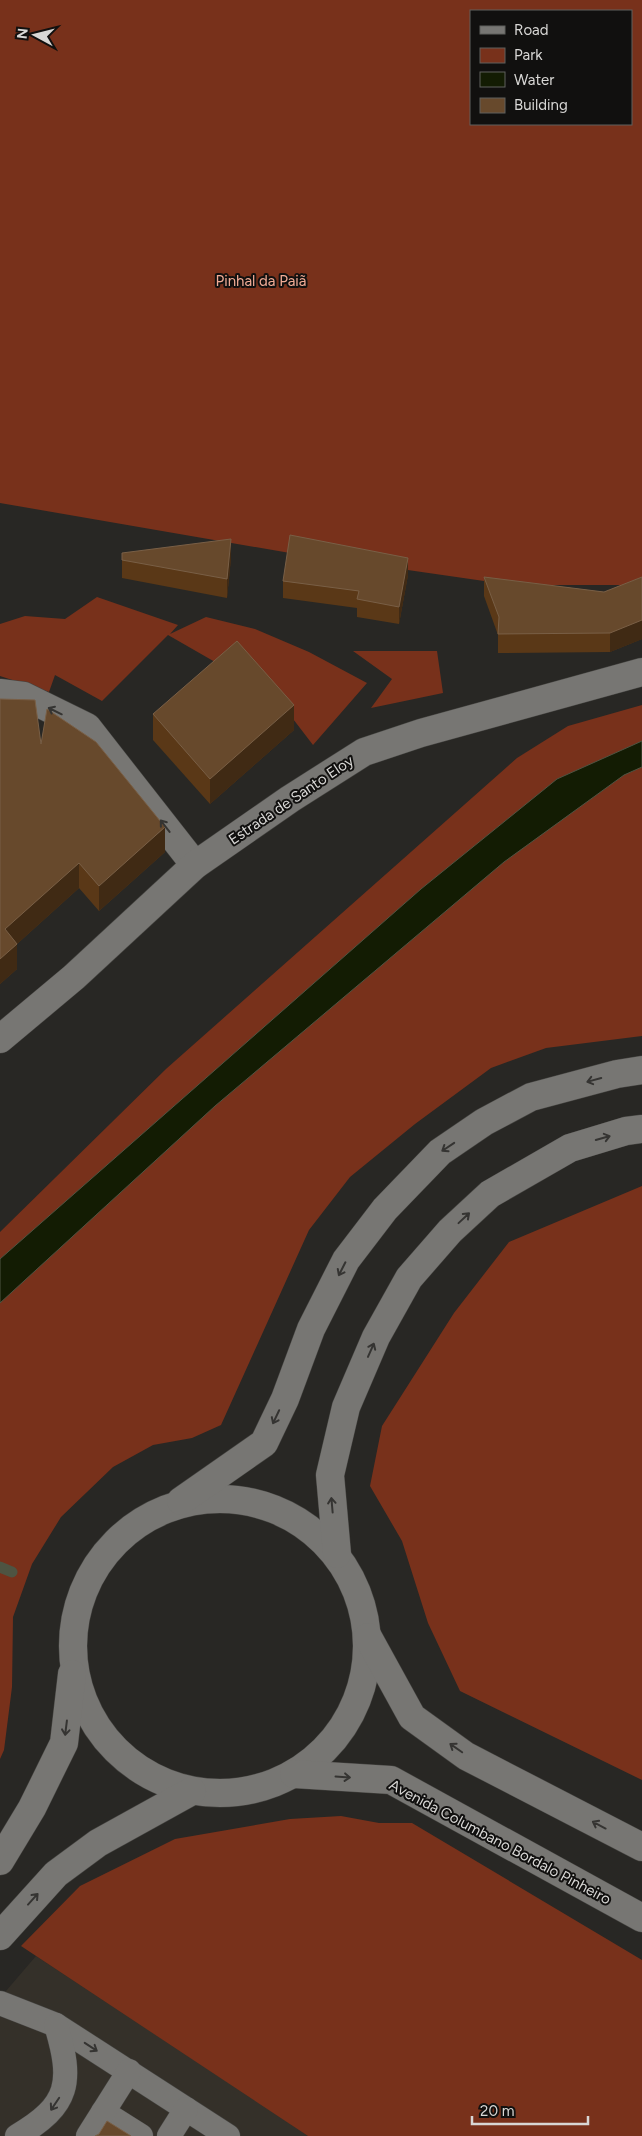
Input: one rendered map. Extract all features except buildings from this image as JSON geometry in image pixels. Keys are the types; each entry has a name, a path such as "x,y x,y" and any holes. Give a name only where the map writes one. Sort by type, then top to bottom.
{"main road":[{"name":"Estrada de Santo Eloy","path":"0,1039 74,977 195,865 298,794 364,752 421,733 642,672"},
{"path":"0,693 24,696 87,727 195,865"},
{"path":"0,1861 32,1808 64,1743 73,1662 74,1622 87,1583 108,1548 139,1522 176,1504 264,1443 284,1399 311,1329 346,1260 385,1209 440,1152 484,1122 531,1097 617,1074 642,1070"},
{"path":"337,1554 330,1475 346,1407 376,1337 409,1278 450,1231 490,1194 570,1148 626,1131 642,1129"},
{"path":"176,1504 220,1497 264,1504 304,1523 337,1554 358,1593 368,1637 412,1717 466,1756 642,1847"},
{"path":"73,1662 82,1698 100,1732 125,1759 156,1780 192,1791 227,1794 261,1788 294,1774 326,1749 350,1716 365,1678 368,1637"},
{"name":"Avenida Columbano Bordalo Pinheiro","path":"294,1774 391,1780 642,1918"},
{"path":"0,1936 56,1874 98,1843 192,1791"}],"lane":[{"path":"0,2003 56,2025 228,2136"},
{"path":"17,2136 39,2123 56,2104 66,2082 66,2056 56,2025"},
{"path":"88,2136 129,2071"},
{"path":"169,2136 186,2109"},
{"path":"103,2112 141,2136"}],"shaded area":[{"path":"36,1956 308,2136 0,2136 0,1998"}],"green space":[{"name":"Pinhal da Paiã","path":"0,0 642,0 642,585 512,585 290,553 0,503"},
{"path":"97,597 178,625 170,634 206,617 255,629 309,652 367,683 313,745 241,651 222,666 168,635 102,701 55,675 49,692 0,676 0,624 25,616 65,619"},
{"path":"353,651 437,651 443,693 371,708 392,679"},
{"path":"642,705 642,1036 546,1048 491,1068 415,1124 350,1177 309,1230 221,1425 192,1438 153,1445 113,1467 61,1517 32,1564 13,1617 12,1687 4,1750 0,1759 0,1232 166,1069 517,758 568,726"},
{"path":"642,1186 642,1780 460,1691 428,1623 402,1541 370,1486 382,1426 454,1313 509,1242"},
{"path":"341,1816 379,1823 412,1823 642,1960 642,2136 308,2136 21,1946 80,1886 175,1839 290,1819"}],"water":[{"path":"642,741 642,767 624,775 504,862 215,1106 0,1303 0,1259 421,889 557,779"}],"waterway":[{"path":"0,1567 12,1572"}]}
